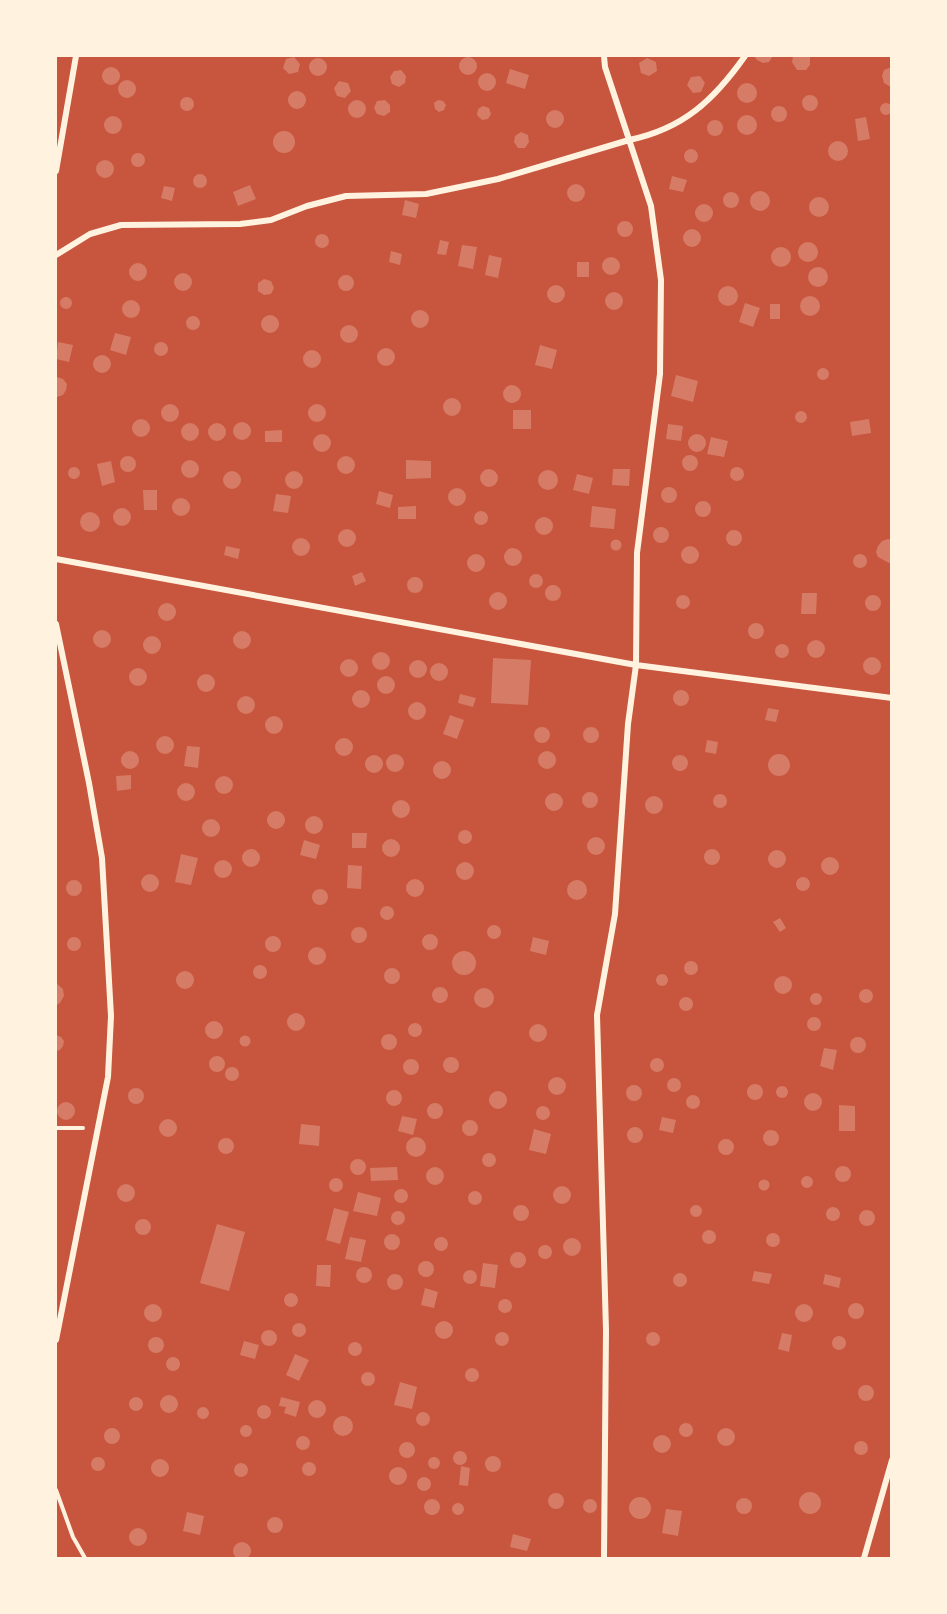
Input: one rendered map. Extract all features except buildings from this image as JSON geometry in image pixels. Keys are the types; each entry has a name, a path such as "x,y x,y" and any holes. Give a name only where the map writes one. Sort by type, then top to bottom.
{"street":[{"path":"56,171 76,56"},
{"path":"604,56 605,67 651,206 661,280 660,374 637,553 636,665 628,724 615,914 597,1015 606,1330 604,1558"},
{"path":"56,255 90,234 121,225 240,224 271,220 307,206 346,196 426,194 498,179 629,140 651,136 688,118 729,77 745,56"},
{"path":"56,559 636,665 891,698"},
{"path":"56,624 102,858 111,1016 108,1077 56,1340"},
{"path":"864,1558 891,1460"}],"path":[{"path":"56,1128 98,1127"},
{"path":"56,1490 84,1558"}]}
